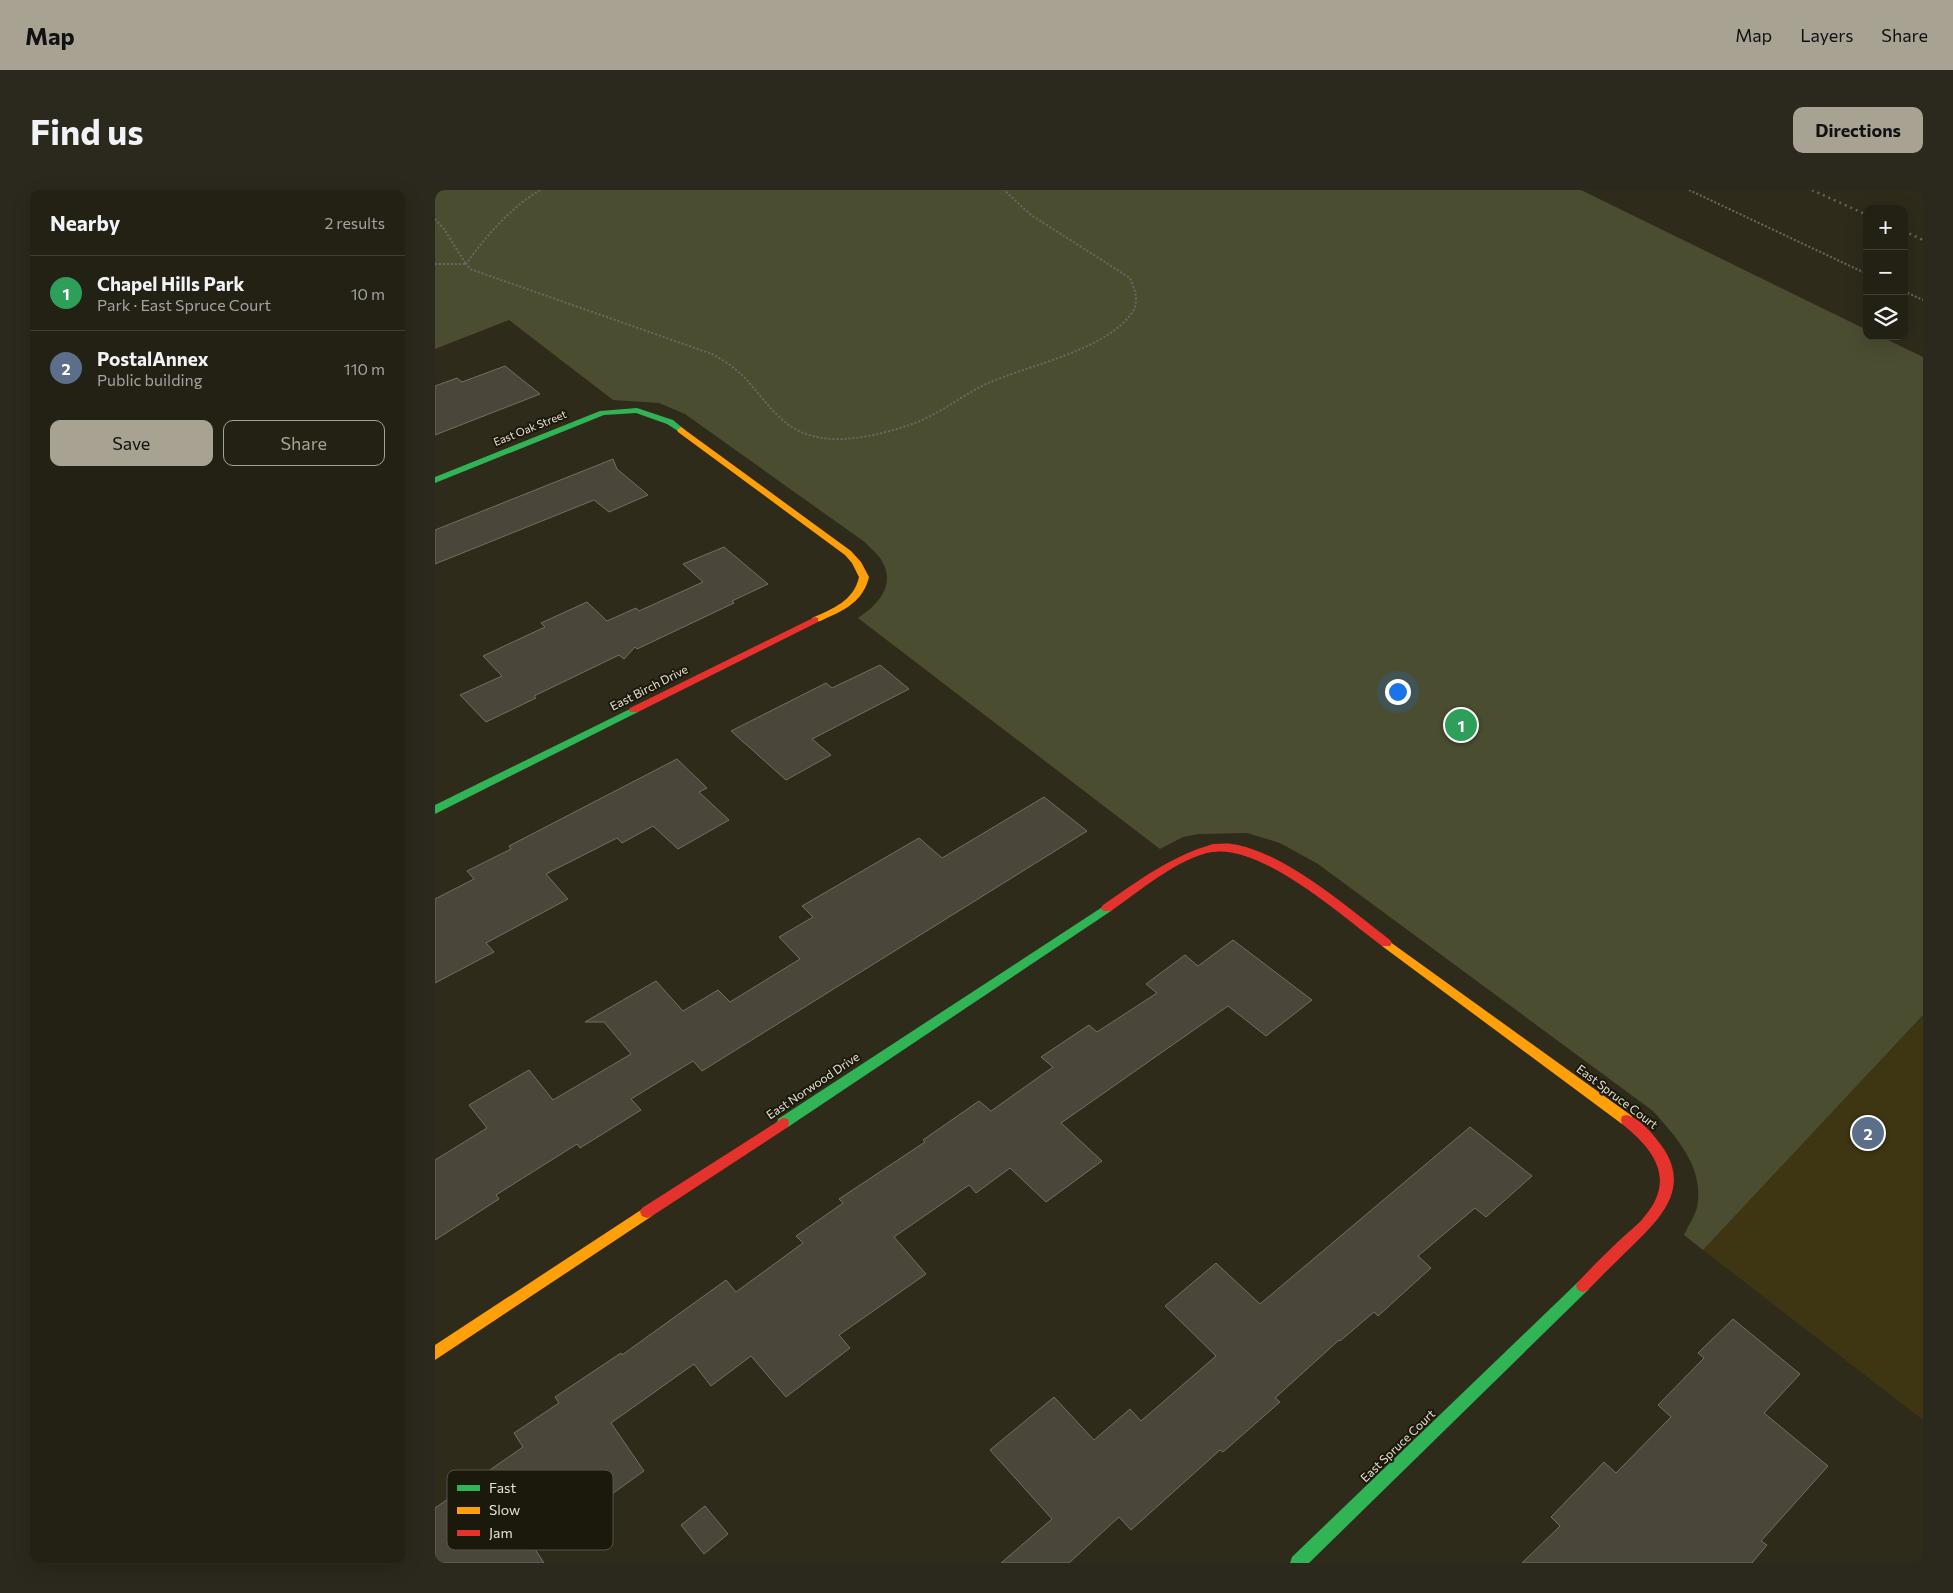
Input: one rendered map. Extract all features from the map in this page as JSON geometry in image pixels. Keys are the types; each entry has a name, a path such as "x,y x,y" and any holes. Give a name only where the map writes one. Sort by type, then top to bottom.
{"street":[{"name":"East Oak Street","path":"435,480 603,413 637,410 670,422 848,553 863,571 865,580"},
{"name":"East Birch Drive","path":"435,810 837,609 850,601 862,589 865,580"},
{"name":"East Spruce Court","path":"1209,847 1225,845 1241,848 1264,857 1290,873 1638,1128 1656,1145 1667,1168 1666,1191 1651,1220 1297,1563"},
{"name":"East Norwood Drive","path":"435,1353 1160,873 1188,856 1209,847"}],"path":[{"path":"466,264 485,237 507,214 522,200 541,190"},
{"path":"435,219 470,269 712,354 732,367 781,421 800,431 818,437 851,437 890,430 918,422 985,385 1093,343 1117,330 1133,312 1137,294 1129,278 1031,215 1004,190"},
{"path":"1689,190 1863,272"},
{"path":"435,264 466,264"},
{"path":"1908,293 1923,300"}],"shaded area":[{"path":"1923,1015 1923,1420 1703,1250"}],"green space":[{"path":"435,190 1581,190 1863,328 1863,340 1888,340 1923,357 1923,1015 1703,1250 1684,1235 1697,1207 1697,1179 1693,1166 1671,1131 1653,1111 1318,864 1280,843 1247,833 1199,834 1183,837 1160,849 858,618 878,601 886,586 886,570 879,556 866,543 685,414 659,403 613,400 509,320 435,349"}],"building":[{"path":"505,366 540,394 435,435 435,386 457,378 462,382"},
{"path":"613,459 617,469 648,495 609,512 594,500 435,564 435,530"},
{"path":"724,547 768,584 732,601 734,603 637,649 635,647 624,659 619,655 534,696 536,698 486,722 460,695 502,676 483,656 545,627 541,623 587,602 607,621 636,608 639,611 703,582 683,564"},
{"path":"880,665 909,689 812,739 831,755 786,780 731,731 826,683 832,688"},
{"path":"677,759 707,788 699,792 729,820 678,849 653,826 622,843 617,838 546,874 568,899 486,943 494,952 435,983 435,899 474,879 467,871 511,849 509,846"},
{"path":"1044,797 1087,831 702,1071 693,1061 631,1099 641,1110 580,1148 577,1144 496,1195 499,1199 435,1240 435,1160 487,1128 469,1105 529,1070 553,1100 631,1054 604,1022 585,1022 656,981 683,1011 718,990 730,1002 800,959 779,937 813,917 802,906 919,838 942,858"},
{"path":"1233,940 1312,1000 1266,1036 1228,1006 1061,1123 1102,1161 1046,1202 1010,1168 976,1193 969,1185 894,1237 926,1274 839,1335 850,1348 786,1397 751,1356 711,1386 694,1364 611,1423 644,1471 613,1493 613,1470 490,1470 523,1447 514,1433 559,1403 555,1397 621,1353 622,1355 726,1280 736,1292 803,1243 796,1236 843,1203 839,1199 925,1142 923,1140 979,1101 991,1111 1053,1067 1041,1057 1089,1025 1097,1032 1157,993 1146,984 1185,955 1198,966"},
{"path":"1470,1127 1532,1176 1486,1217 1475,1208 1418,1256 1431,1268 1378,1316 1374,1312 1339,1340 1275,1398 1280,1402 1223,1452 1220,1450 1131,1530 1119,1517 1069,1563 1001,1563 1052,1519 990,1450 1054,1397 1094,1440 1130,1409 1141,1421 1216,1356 1165,1306 1216,1263 1260,1304"},
{"path":"1733,1319 1800,1374 1764,1413 1828,1466 1761,1541 1767,1545 1752,1563 1522,1563 1560,1526 1551,1517 1604,1462 1616,1473 1671,1417 1658,1405 1704,1358 1698,1353"},
{"path":"447,1500 447,1550 536,1550 544,1563 435,1563 435,1508"},
{"path":"705,1506 728,1534 704,1554 681,1525"}],"railway":[{"path":"1812,190 1863,213"},
{"path":"1908,233 1923,240"}],"traffic: fast":[{"path":"435,480 603,413 637,410 670,422 681,430"},
{"path":"435,810 634,710"},
{"path":"783,1123 1107,908"},
{"path":"1298,1563 1583,1286"}],"traffic: slow":[{"path":"681,430 848,553 856,562 864,577 858,593 846,604 815,620"},
{"path":"1386,943 1627,1120"},
{"path":"435,1353 647,1212"}],"traffic: jam":[{"path":"634,710 815,620"},
{"path":"1107,908 1158,873 1185,858 1213,848 1233,848 1255,855 1278,866 1326,898 1386,943"},
{"path":"1583,1286 1648,1222 1661,1205 1666,1191 1667,1177 1665,1165 1659,1152 1640,1130 1627,1120"},
{"path":"647,1212 783,1123"}],"place":[{"name":"Chapel Hills Park","path":"1461,725"},
{"name":"PostalAnnex","path":"1868,1133"}]}
